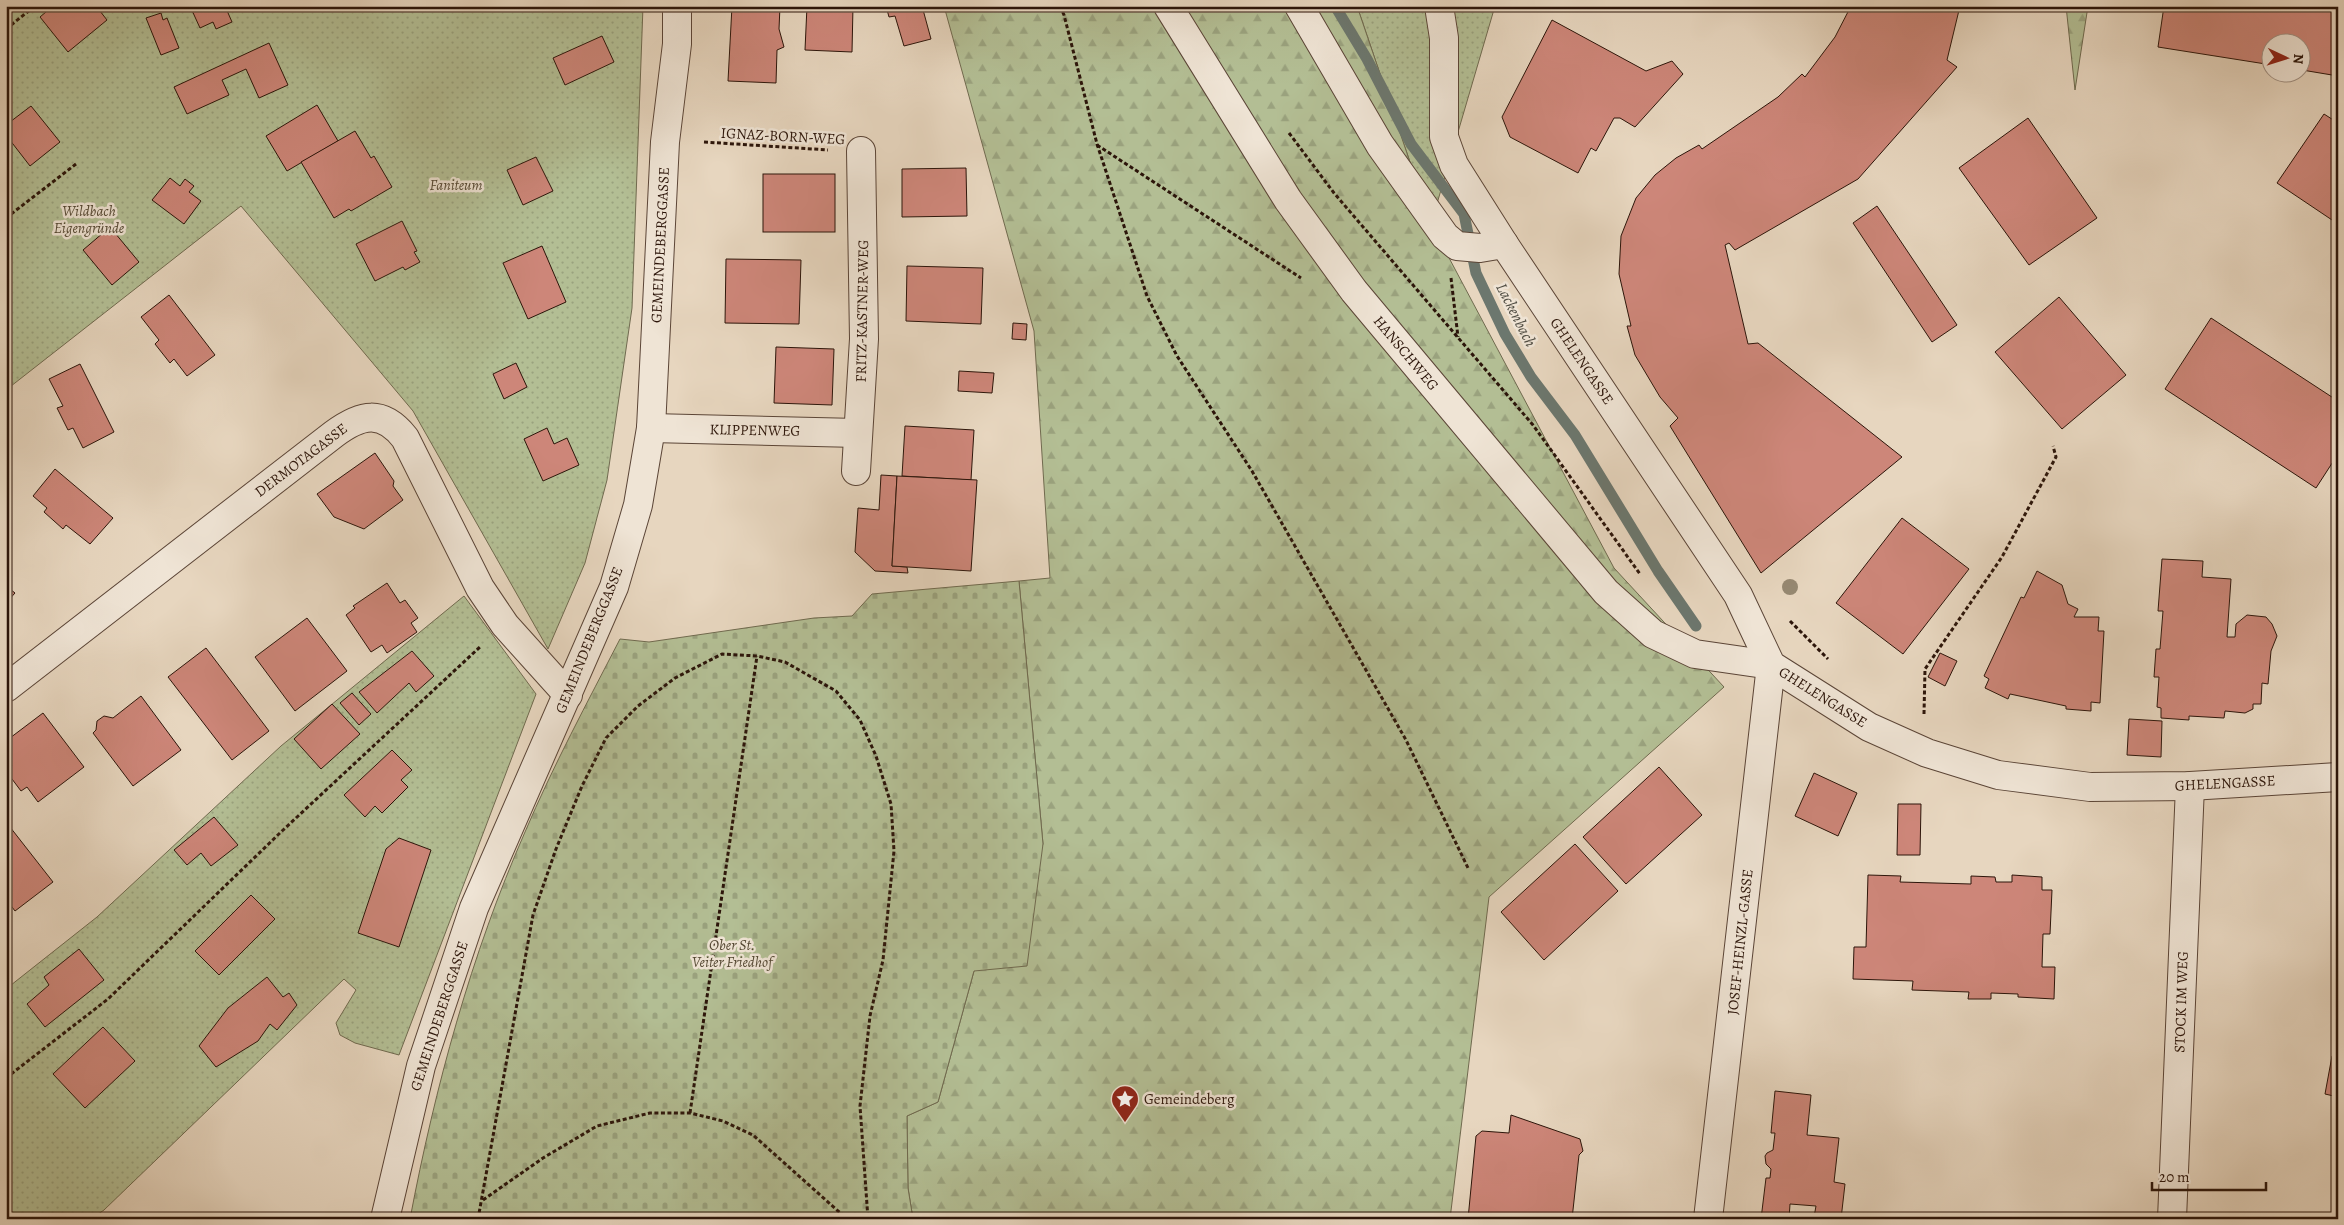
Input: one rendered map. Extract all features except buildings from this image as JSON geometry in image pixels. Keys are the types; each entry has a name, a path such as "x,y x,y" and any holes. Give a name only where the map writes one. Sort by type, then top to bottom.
{"street":[{"name":"GEMEINDEBERGGASSE","path":"385,1219 421,1066 474,908 614,587 638,505 651,428 665,142 678,44 677,6"},
{"name":"HANSCHWEG","path":"1168,6 1288,200 1354,291 1606,592 1653,634 1695,654 1771,664"},
{"path":"1299,6 1380,145 1472,244"},
{"name":"GHELENGASSE","path":"1438,6 1444,38 1444,137 1454,165 1472,244 1738,595 1771,664 1869,726 1927,753 1998,775 2090,787 2190,786 2338,777"},
{"name":"FRITZ-KASTNER-WEG","path":"856,471 864,339 861,152"},
{"name":"DERMOTAGASSE","path":"6,688 356,419 374,418 384,419 396,427 405,438 480,588 505,625 568,695"},
{"name":"KLIPPENWEG","path":"651,428 858,433"},
{"name":"JOSEF-HEINZL-GASSE","path":"1708,1219 1771,664"},
{"name":"STOCK IM WEG","path":"2172,1219 2190,786"}],"path":[{"path":"6,29 35,6"},
{"path":"1060,6 1064,15 1097,144 1147,296 1177,356 1252,471 1401,732 1469,870"},
{"path":"1284,126 1334,193 1533,425 1641,575"},
{"name":"IGNAZ-BORN-WEG","path":"704,142 861,152"},
{"path":"1097,144 1302,279"},
{"path":"6,218 76,164"},
{"path":"1458,338 1472,244"},
{"path":"1915,712 1924,717 1925,669 2002,557 2056,457 2053,446"},
{"path":"1784,616 1830,660"},
{"path":"6,1078 108,999 282,831 505,625"},
{"path":"478,1219 533,915 556,849 582,786 606,738 638,706 675,678 722,654 756,656 785,662 836,691 860,720 876,756 891,804 894,850 883,960 870,1016 860,1106 868,1219"},
{"path":"690,1112 756,656"},
{"path":"482,1200 543,1158 597,1126 650,1113 690,1112 723,1121 753,1135 847,1219"}],"green space":[{"name":"Faniteum","path":"6,6 643,6 632,308 607,480 585,563 548,649 413,411 241,206 6,390"},
{"path":"944,6 1357,6 1431,224 1614,568 1724,687 1489,897 1450,1219 913,1219 908,1188 907,1116 938,1102 974,971 1043,844 1019,581 1050,578 1034,331"},
{"path":"1357,6 1495,6 1431,224"},
{"path":"2066,6 2088,6 2075,90"},
{"name":"Ober St. Veiter Friedhof","path":"1019,581 1043,844 1027,966 974,971 938,1102 907,1116 908,1188 913,1219 410,1219 443,1071 471,974 488,926 547,783 620,639 649,642 814,618 852,616 872,594"},
{"path":"464,596 536,694 399,1055 355,1043 340,1035 336,1023 356,990 344,979 104,1210 91,1219 6,1219 6,989 97,917 281,746"}],"waterway":[{"name":"Lackenbach","path":"1335,6 1367,59 1411,144 1464,214 1476,273 1505,334 1531,377 1575,435 1658,571 1696,626"}],"place":[{"name":"Gemeindeberg","path":"1125,1123"}],"park label":[{"name":"Wildbach Eigengründe","path":"89,220"}]}
